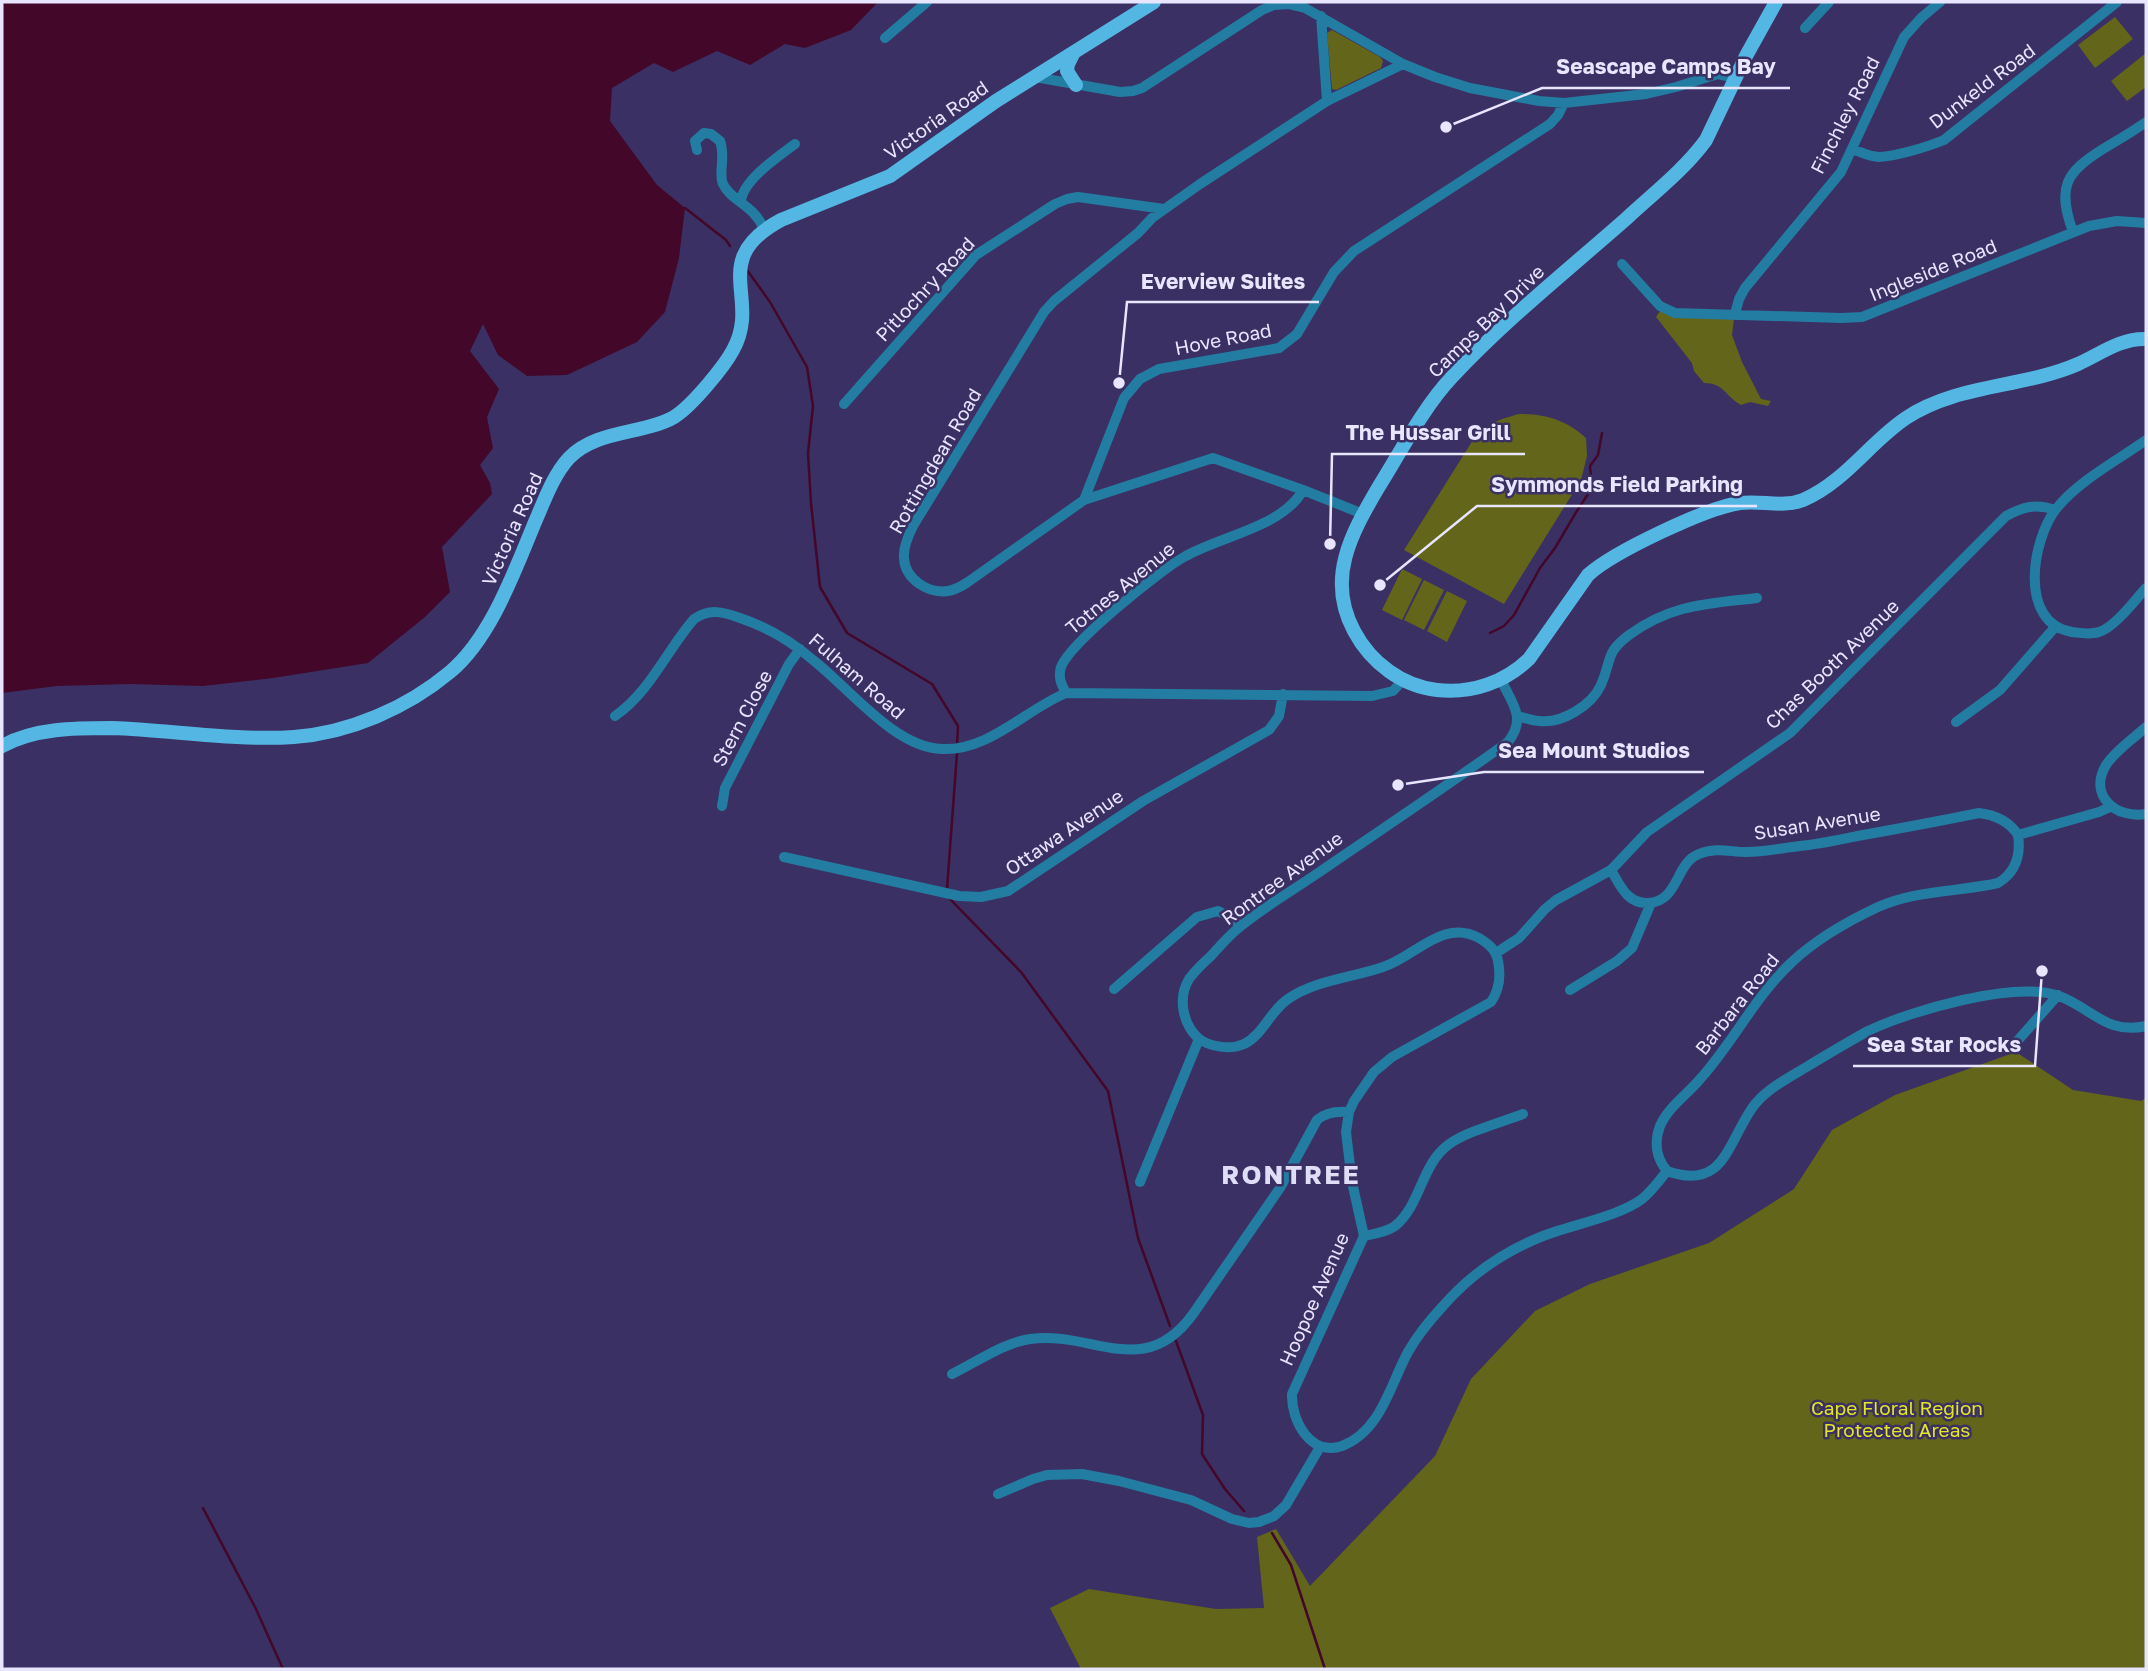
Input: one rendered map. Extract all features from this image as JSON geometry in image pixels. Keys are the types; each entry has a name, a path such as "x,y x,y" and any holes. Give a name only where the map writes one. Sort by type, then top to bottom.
{"main road":[{"name":"Victoria Road","path":"2,746 33,734 86,728 215,735 304,736 342,729 415,697 451,671 485,630 544,501 561,468 570,457 601,438 656,425 677,415 728,359 741,328 740,270 743,256 752,240 764,229 781,220 890,176 996,101 1073,54 1132,9 1154,2"},
{"name":"Camps Bay Drive","path":"1776,2 1735,78 1706,140 1689,161 1443,386 1363,514 1348,545 1343,563 1342,583 1346,612 1367,651 1391,673 1422,687 1456,691 1501,680 1529,659 1588,575 1599,564 1612,557 1684,522 1738,503 1788,503 1811,496 1832,482 1896,425 1942,399 2057,372 2129,340 2146,339"},
{"path":"1073,54 1067,71 1076,85"}],"street":[{"path":"885,38 927,2"},
{"path":"1805,28 1829,2"},
{"name":"Finchley Road","path":"1735,314 1745,288 1832,185 1852,149 1904,37 1920,18 1940,2"},
{"name":"Dunkeld Road","path":"1852,149 1879,157 1944,139 2117,2"},
{"path":"1035,77 1120,92 1133,91 1142,88 1262,10 1287,4 1305,8 1321,16 1403,64 1470,88 1503,95 1564,103 1657,92 1718,74 1735,78"},
{"path":"1321,16 1327,101"},
{"name":"Rottingdean Road","path":"1363,514 1213,457 1084,500 952,591 937,592 925,587 912,578 905,566 904,550 913,526 1044,312 1054,301 1112,256 1164,209 1200,184 1327,101 1403,64"},
{"name":"Hove Road","path":"1084,500 1124,398 1140,379 1158,369 1279,348 1297,334 1334,272 1354,251 1550,124 1564,103"},
{"path":"2073,232 2066,211 2065,195 2070,176 2080,164 2146,122"},
{"path":"697,150 695,141 704,133 711,134 720,141 724,159 720,177 726,190 756,214 764,229"},
{"path":"741,201 741,194 748,184 795,144"},
{"name":"Pitlochry Road","path":"844,404 976,255 1055,204 1078,197 1164,209"},
{"name":"Ingleside Road","path":"1622,264 1660,306 1675,313 1861,317 2073,232 2109,222 2146,223"},
{"path":"2146,440 2085,482 2055,510 2036,556 2035,589 2041,609 2056,626 2070,632 2086,634 2099,632 2112,624 2146,588"},
{"name":"Totnes Avenue","path":"1066,693 1060,677 1061,667 1083,638 1166,568 1196,550 1278,516 1291,507 1303,490"},
{"name":"Chas Booth Avenue","path":"1496,953 1519,938 1556,900 1611,870 1647,832 1790,733 2006,516 2029,506 2045,506 2055,510"},
{"path":"1501,680 1518,716 1540,722 1556,719 1583,707 1601,685 1613,648 1649,621 1674,610 1757,598"},
{"name":"Fulham Road","path":"615,716 638,696 689,625 700,614 716,611 779,635 800,649 895,733 914,743 933,748 953,749 981,741 1051,699 1066,693 1372,696 1387,694 1403,680"},
{"path":"1956,722 2000,690 2056,626"},
{"name":"Stern Close","path":"722,806 725,788 789,664 800,649"},
{"name":"Ottawa Avenue","path":"784,858 958,896 981,897 1008,891 1143,801 1269,730 1279,716 1283,695"},
{"name":"Rontree Avenue","path":"1199,1039 1184,1012 1182,1003 1185,987 1190,977 1239,927 1508,742 1515,731 1518,716"},
{"path":"2146,727 2106,766 2101,788 2110,807 2131,815 2146,814"},
{"path":"2018,835 2110,807"},
{"name":"Susan Avenue","path":"1651,903 1662,899 1671,891 1687,862 1706,851 1720,849 1746,852 1803,846 1979,813 2007,821 2018,835"},
{"name":"Barbara Road","path":"1667,1171 1660,1164 1657,1151 1657,1139 1665,1117 1702,1077 1760,997 1792,962 1826,934 1880,906 1917,894 1998,883 2006,878 2017,863 2020,847 2018,835"},
{"path":"1570,990 1617,961 1632,948 1651,903 1634,901 1626,895 1611,870"},
{"path":"1114,989 1197,917 1218,911 1234,919 1239,927"},
{"path":"952,1374 1006,1346 1029,1339 1050,1338 1127,1350 1151,1346 1174,1335 1194,1314 1280,1188 1317,1119 1334,1112 1349,1112 1367,1080 1392,1057 1492,1002 1499,989 1500,979 1496,953 1486,942 1471,934 1443,934 1384,967 1315,985 1297,993 1285,1001 1253,1038 1244,1044 1226,1047 1199,1039 1140,1182"},
{"path":"998,1494 1047,1475 1082,1474 1191,1500 1232,1519 1249,1523 1274,1516 1286,1505 1320,1447 1330,1449 1351,1442 1370,1427 1409,1349 1423,1329 1455,1293 1484,1268 1542,1236 1629,1208 1649,1193 1667,1171 1692,1176 1713,1169 1721,1161 1745,1119 1766,1094 1786,1079 1869,1031 1923,1011 1988,996 2032,990 2058,995 2111,1025 2129,1028 2146,1026"},
{"path":"2012,1047 2058,995"},
{"name":"Hoopoe Avenue","path":"1320,1447 1312,1443 1300,1426 1292,1405 1292,1394 1364,1236 1348,1156 1346,1132 1349,1112"},
{"path":"1364,1236 1388,1230 1400,1220 1412,1205 1431,1164 1449,1144 1523,1114"}],"green space":[{"path":"2115,17 2133,39 2095,68 2078,45"},
{"path":"1332,30 1380,57 1383,61 1381,68 1336,90 1332,89 1327,33"},
{"path":"2146,53 2146,87 2127,101 2111,81"},
{"path":"1660,311 1734,318 1732,335 1742,362 1761,399 1771,401 1768,406 1750,402 1741,405 1716,385 1704,383 1656,317"},
{"path":"1519,414 1538,415 1563,422 1586,438 1587,456 1581,480 1504,604 1404,550 1473,440 1493,423"},
{"path":"1402,569 1422,579 1402,620 1382,610"},
{"path":"1424,580 1444,590 1424,630 1404,620"},
{"path":"1447,591 1467,601 1447,642 1427,631"},
{"name":"Cape Floral Region Protected Areas","path":"2016,1052 2073,1090 2141,1101 2146,1098 2146,1669 1081,1669 1050,1608 1089,1589 1216,1609 1264,1608 1257,1537 1276,1529 1310,1586 1435,1456 1471,1379 1535,1311 1590,1284 1709,1243 1794,1189 1832,1130 1895,1095"}],"shaded area":[{"path":"2,2 878,2 851,30 805,48 785,44 750,65 717,51 673,72 654,63 612,88 610,121 657,185 685,208 679,258 665,312 637,342 567,375 527,376 498,355 483,324 470,351 499,389 487,417 493,448 480,465 490,483 492,494 442,547 450,592 425,617 368,663 203,686 57,686 2,693"}],"waterway":[{"path":"685,208 730,246"},
{"path":"747,270 770,302 807,367 813,406 808,453 820,587 847,633 932,684 958,726 957,745"},
{"path":"1490,633 1504,626 1514,615 1540,568 1592,488 1590,466 1598,455 1602,433"},
{"path":"947,889 957,753"},
{"path":"950,899 1021,972 1108,1091 1138,1238 1170,1326"},
{"path":"1176,1341 1203,1415 1202,1454 1225,1489 1244,1511"},
{"path":"203,1508 255,1607 283,1669"},
{"path":"1272,1533 1291,1565 1325,1669"}],"place":[{"name":"Seascape Camps Bay","path":"1446,127"},
{"name":"Everview Suites","path":"1119,383"},
{"name":"The Hussar Grill","path":"1330,544"},
{"name":"Symmonds Field Parking","path":"1380,585"},
{"name":"Sea Mount Studios","path":"1398,785"},
{"name":"Sea Star Rocks","path":"2042,971"}],"district":[{"name":"RONTREE","path":"1291,1175"}]}
